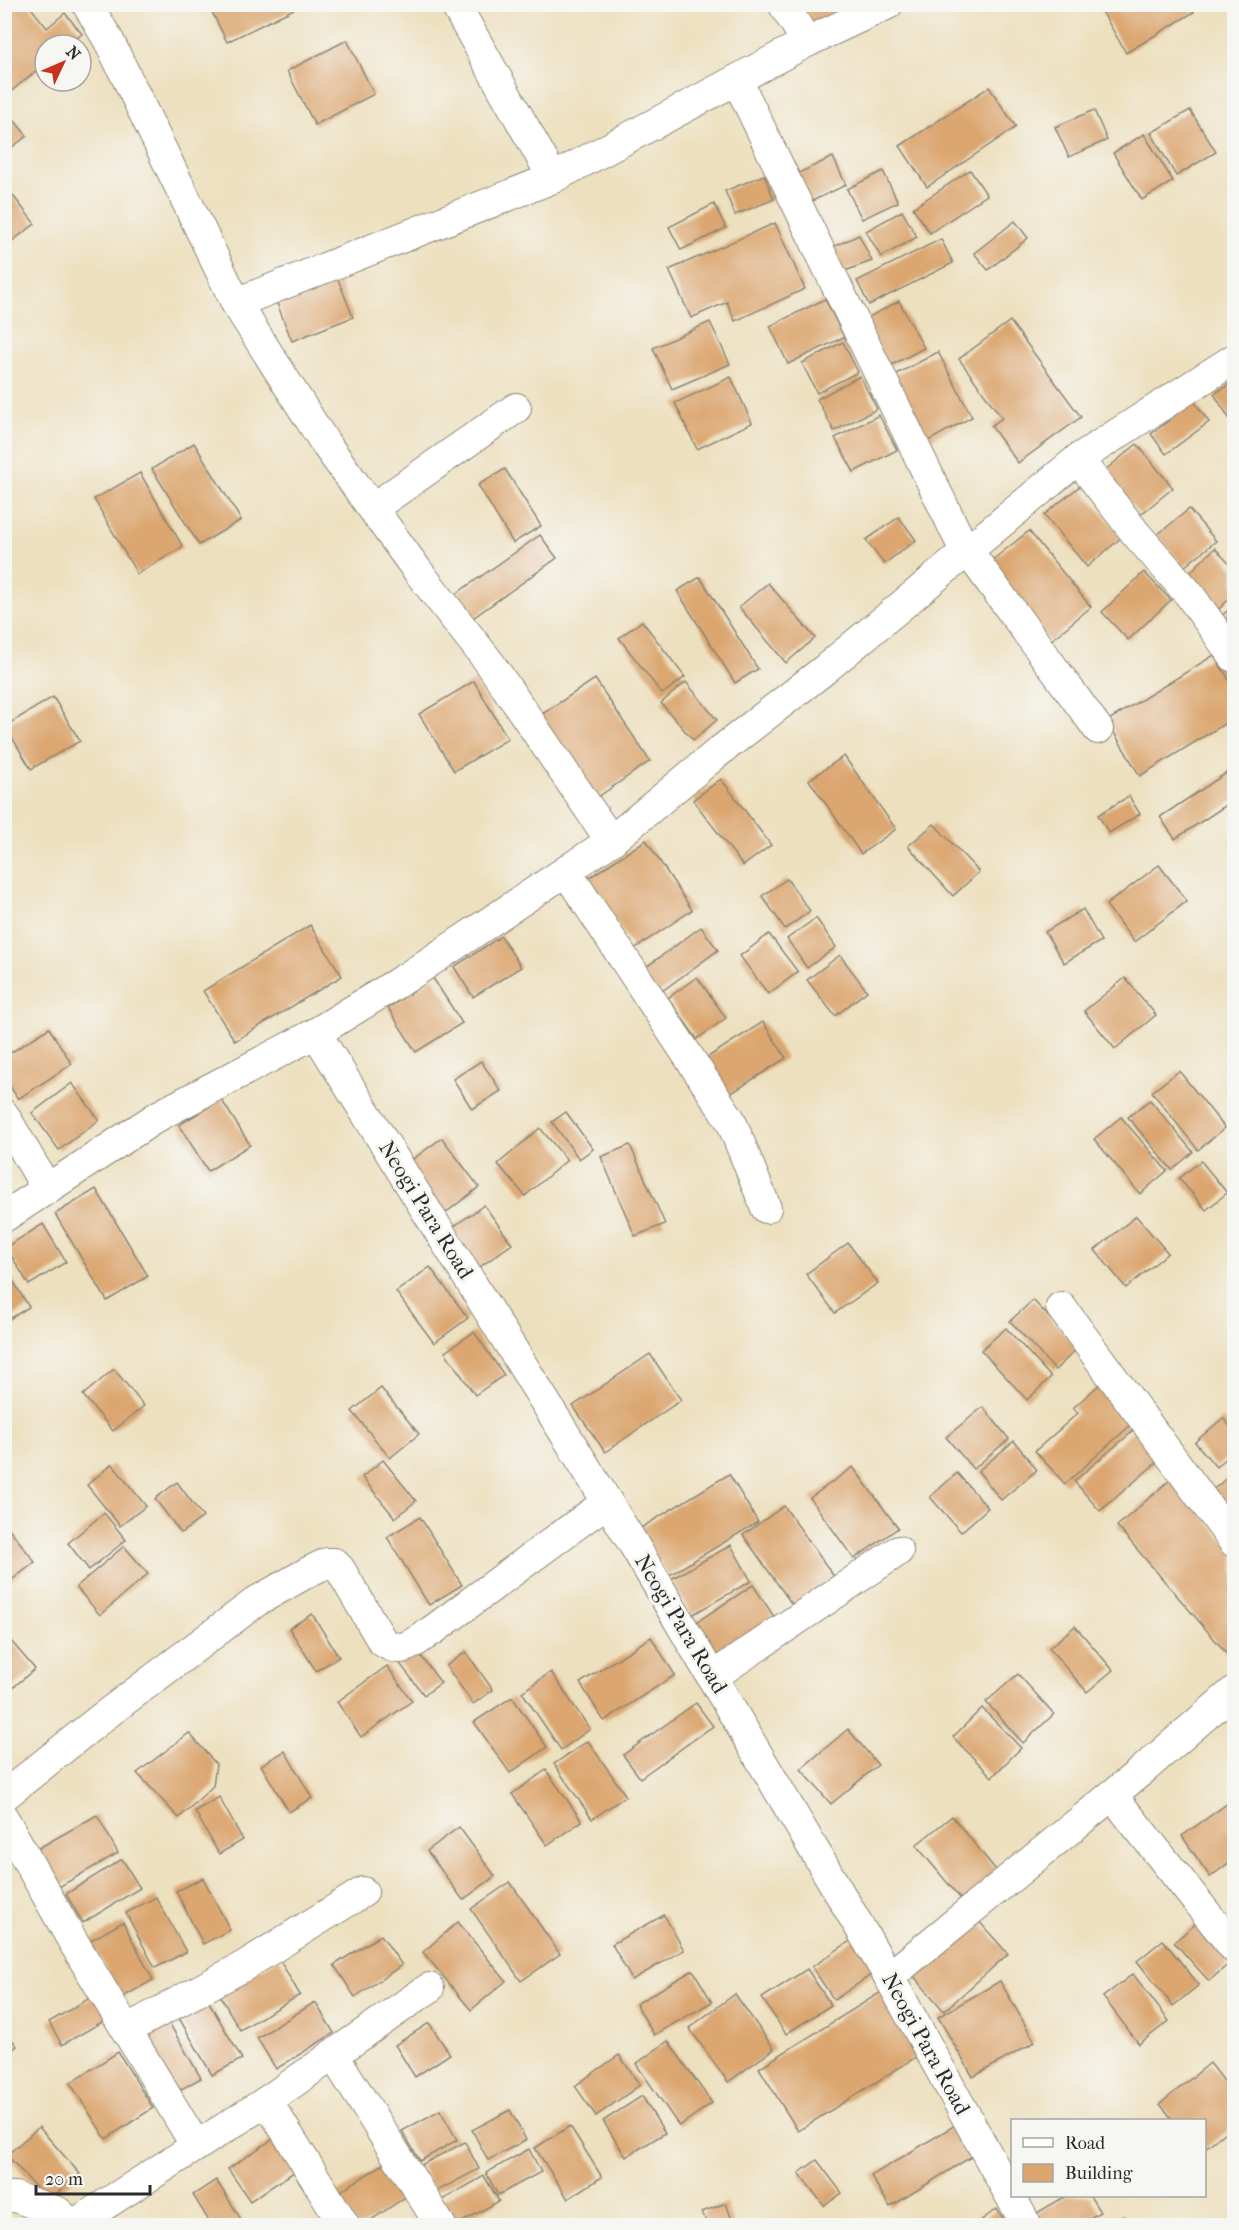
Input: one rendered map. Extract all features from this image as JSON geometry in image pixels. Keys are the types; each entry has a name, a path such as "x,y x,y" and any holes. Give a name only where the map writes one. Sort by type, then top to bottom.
{"street":[{"path":"87,4 109,41 236,303 325,443 417,570 489,662 611,841"},
{"path":"455,4 553,178"},
{"path":"783,4 807,42"},
{"path":"236,303 553,178 807,42 888,4"},
{"path":"736,80 966,552 973,558 1098,729"},
{"path":"4,1217 160,1115 316,1034 407,977 611,841 716,754 824,670 1078,459 1234,359"},
{"path":"373,508 516,408"},
{"path":"1078,459 1137,535 1189,594 1234,657"},
{"path":"566,871 731,1121 766,1208"},
{"name":"Neogi Para Road","path":"316,1034 607,1502 712,1677 889,1977 1027,2226"},
{"path":"4,1115 47,1189"},
{"path":"1061,1307 1234,1542"},
{"path":"4,1796 100,1719 257,1601 310,1571 327,1563 334,1563 340,1569 382,1641 392,1649 403,1649 433,1630 607,1502"},
{"path":"712,1677 898,1551"},
{"path":"889,1977 1112,1795 1234,1691"},
{"path":"1112,1795 1234,1948"},
{"path":"7,1829 196,2146"},
{"path":"126,2030 244,1966 363,1892"},
{"path":"4,2198 15,2197 58,2212 73,2225 267,2101 429,1988"},
{"path":"333,2054 441,2226"},
{"path":"267,2101 345,2226"}],"building":[{"path":"13,4 28,4 47,28 65,13 81,33 33,33 33,74 4,97 4,12"},
{"path":"208,4 304,4 227,42"},
{"path":"799,4 849,4 812,26"},
{"path":"1102,4 1189,4 1194,12 1126,53 1099,6"},
{"path":"347,40 374,94 315,125 287,71"},
{"path":"989,87 1016,127 927,187 900,146"},
{"path":"1094,110 1107,140 1069,157 1055,127"},
{"path":"1190,110 1216,152 1176,176 1151,133"},
{"path":"8,112 27,136 4,153 4,115"},
{"path":"1144,134 1173,181 1142,200 1113,153"},
{"path":"833,157 846,185 808,203 794,175"},
{"path":"970,170 987,195 930,233 913,208"},
{"path":"883,171 898,202 862,219 847,189"},
{"path":"764,175 774,199 735,215 725,191"},
{"path":"4,184 35,224 4,247"},
{"path":"714,204 726,228 681,250 669,227"},
{"path":"902,211 917,237 881,257 866,231"},
{"path":"1015,221 1028,238 988,270 974,253"},
{"path":"775,223 805,289 735,321 727,302 691,318 669,270"},
{"path":"859,235 872,261 839,273 828,249"},
{"path":"941,239 953,263 869,305 857,281"},
{"path":"335,272 353,317 292,341 274,296"},
{"path":"825,299 844,337 788,364 770,326"},
{"path":"899,301 924,348 888,367 863,320"},
{"path":"1010,321 1081,417 1018,463 991,426 1002,418 959,359"},
{"path":"710,322 730,364 672,389 653,348"},
{"path":"843,342 858,372 817,393 802,363"},
{"path":"938,352 972,417 928,441 893,376"},
{"path":"860,376 877,409 834,431 817,399"},
{"path":"731,377 752,423 697,449 675,403"},
{"path":"1234,381 1234,426 1214,394"},
{"path":"1194,401 1209,422 1166,454 1151,434"},
{"path":"879,415 897,450 854,472 835,438"},
{"path":"194,443 241,520 199,545 152,469"},
{"path":"1137,444 1173,488 1140,515 1104,471"},
{"path":"505,469 541,526 513,543 478,485"},
{"path":"140,473 183,547 137,574 94,499"},
{"path":"1080,486 1122,537 1087,567 1044,515"},
{"path":"1189,509 1216,541 1184,567 1157,535"},
{"path":"899,517 916,540 884,564 866,540"},
{"path":"1029,531 1091,607 1049,642 986,565"},
{"path":"540,535 557,558 470,620 453,596"},
{"path":"1215,548 1234,569 1234,594 1217,611 1184,578"},
{"path":"1144,572 1171,600 1128,640 1102,612"},
{"path":"700,577 758,669 735,683 677,591"},
{"path":"768,583 815,638 786,663 739,607"},
{"path":"1234,606 1234,634 1221,616"},
{"path":"642,621 685,677 662,694 619,638"},
{"path":"1214,655 1234,688 1234,718 1140,776 1107,721"},
{"path":"595,679 650,761 595,799 539,716"},
{"path":"474,681 508,739 454,771 419,714"},
{"path":"686,682 717,720 693,740 661,703"},
{"path":"53,697 80,741 31,769 5,726"},
{"path":"844,756 896,829 861,854 809,780"},
{"path":"1234,768 1234,800 1175,839 1160,817"},
{"path":"721,779 771,845 743,866 693,800"},
{"path":"1129,796 1140,814 1109,833 1098,815"},
{"path":"934,824 979,872 953,896 908,846"},
{"path":"646,840 692,910 634,949 587,879"},
{"path":"1159,865 1187,901 1134,942 1106,905"},
{"path":"787,879 810,911 785,929 762,896"},
{"path":"1083,909 1101,941 1064,963 1045,932"},
{"path":"816,918 836,947 807,968 787,939"},
{"path":"310,925 342,976 235,1041 203,991"},
{"path":"701,927 718,950 658,994 641,971"},
{"path":"769,934 798,972 768,994 740,956"},
{"path":"501,936 521,967 473,997 454,967"},
{"path":"840,955 867,991 835,1016 807,980"},
{"path":"697,977 726,1018 697,1039 668,998"},
{"path":"433,978 462,1023 416,1052 388,1008"},
{"path":"1125,978 1156,1015 1115,1049 1084,1011"},
{"path":"763,1022 786,1058 724,1098 700,1062"},
{"path":"49,1028 72,1064 18,1099 4,1077 4,1057"},
{"path":"481,1061 501,1091 472,1109 453,1079"},
{"path":"1179,1071 1225,1128 1198,1150 1152,1092"},
{"path":"72,1083 99,1120 59,1150 32,1113"},
{"path":"221,1099 250,1145 208,1171 179,1125"},
{"path":"1150,1100 1193,1152 1172,1170 1128,1117"},
{"path":"566,1112 593,1149 579,1159 552,1122"},
{"path":"1121,1117 1167,1171 1140,1194 1094,1139"},
{"path":"540,1128 567,1160 525,1196 498,1164"},
{"path":"442,1138 479,1187 444,1214 406,1164"},
{"path":"630,1145 665,1224 635,1236 601,1157"},
{"path":"1201,1161 1227,1193 1206,1210 1179,1178"},
{"path":"96,1189 148,1276 107,1301 55,1214"},
{"path":"484,1205 512,1244 477,1269 449,1230"},
{"path":"1136,1216 1168,1253 1126,1288 1095,1250"},
{"path":"43,1224 66,1262 29,1285 6,1247"},
{"path":"848,1243 878,1283 835,1313 806,1274"},
{"path":"4,1266 29,1307 8,1320 4,1315"},
{"path":"430,1267 468,1318 434,1343 396,1292"},
{"path":"1033,1300 1078,1348 1055,1370 1010,1321"},
{"path":"1006,1328 1051,1377 1027,1400 981,1350"},
{"path":"474,1332 504,1375 475,1395 445,1352"},
{"path":"650,1354 681,1400 605,1452 573,1406"},
{"path":"114,1369 144,1406 113,1431 83,1395"},
{"path":"1100,1384 1134,1422 1065,1484 1035,1451 1078,1413 1073,1408"},
{"path":"381,1388 419,1434 390,1458 352,1411"},
{"path":"983,1407 1009,1439 973,1469 946,1437"},
{"path":"1223,1418 1234,1431 1234,1452 1216,1467 1195,1442"},
{"path":"1138,1427 1163,1457 1100,1511 1074,1481"},
{"path":"1014,1441 1037,1470 1001,1500 978,1471"},
{"path":"383,1460 416,1501 395,1518 362,1477"},
{"path":"112,1464 146,1506 120,1526 87,1485"},
{"path":"853,1467 898,1528 854,1559 810,1498"},
{"path":"1234,1472 1234,1521 1210,1492"},
{"path":"957,1473 988,1508 961,1532 930,1497"},
{"path":"729,1474 758,1522 668,1576 639,1529"},
{"path":"1171,1479 1234,1552 1234,1662 1117,1526"},
{"path":"177,1482 203,1517 181,1533 155,1499"},
{"path":"784,1506 838,1582 796,1610 743,1535"},
{"path":"104,1513 126,1540 89,1570 68,1543"},
{"path":"420,1517 462,1585 429,1605 387,1537"},
{"path":"4,1522 35,1562 4,1586"},
{"path":"731,1545 751,1581 692,1615 671,1579"},
{"path":"124,1546 148,1574 100,1615 76,1587"},
{"path":"753,1585 777,1621 719,1660 695,1623"},
{"path":"312,1614 339,1657 316,1671 289,1628"},
{"path":"1075,1626 1113,1670 1087,1692 1049,1648"},
{"path":"4,1633 35,1669 4,1695"},
{"path":"651,1637 675,1675 604,1721 580,1683"},
{"path":"415,1648 441,1683 424,1695 398,1661"},
{"path":"466,1652 493,1690 473,1704 446,1666"},
{"path":"387,1666 412,1701 361,1737 337,1702"},
{"path":"551,1672 590,1729 561,1750 522,1692"},
{"path":"1018,1674 1054,1714 1023,1743 986,1702"},
{"path":"512,1697 547,1747 510,1773 474,1722"},
{"path":"696,1703 713,1726 640,1778 623,1755"},
{"path":"982,1708 1021,1748 992,1777 953,1737"},
{"path":"848,1729 878,1765 831,1804 801,1769"},
{"path":"189,1733 216,1764 213,1786 179,1818 137,1773"},
{"path":"588,1741 626,1796 592,1819 554,1764"},
{"path":"285,1751 312,1798 289,1812 261,1765"},
{"path":"546,1770 582,1821 547,1845 512,1794"},
{"path":"219,1797 243,1840 219,1854 195,1811"},
{"path":"1234,1799 1234,1859 1210,1877 1182,1836"},
{"path":"97,1815 118,1853 59,1887 37,1849"},
{"path":"952,1816 1000,1875 965,1904 916,1845"},
{"path":"459,1827 495,1876 463,1900 427,1851"},
{"path":"122,1859 140,1888 83,1923 66,1894"},
{"path":"203,1878 230,1930 203,1944 176,1891"},
{"path":"510,1882 560,1954 521,1981 471,1909"},
{"path":"156,1897 186,1952 155,1968 126,1913"},
{"path":"664,1915 684,1950 632,1980 612,1944"},
{"path":"977,1919 1008,1954 944,2011 913,1975"},
{"path":"123,1922 153,1980 121,1998 91,1940"},
{"path":"458,1922 506,1981 471,2010 423,1952"},
{"path":"1198,1922 1232,1961 1209,1981 1174,1942"},
{"path":"381,1935 402,1965 355,1997 334,1965"},
{"path":"856,1937 878,1970 834,2000 812,1967"},
{"path":"1163,1940 1199,1985 1173,2006 1137,1961"},
{"path":"279,1959 300,1995 240,2030 219,1994"},
{"path":"807,1969 831,2005 786,2034 762,1998"},
{"path":"693,1970 712,2002 654,2035 636,2004"},
{"path":"1133,1974 1169,2021 1139,2044 1103,1997"},
{"path":"1000,1981 1035,2042 973,2077 938,2017"},
{"path":"881,1992 921,2054 798,2131 759,2068"},
{"path":"735,1994 774,2049 728,2082 689,2028"},
{"path":"95,1995 109,2018 62,2045 49,2022"},
{"path":"209,2002 242,2059 212,2075 179,2018"},
{"path":"315,2002 334,2033 276,2069 257,2038"},
{"path":"168,2021 201,2078 173,2094 140,2037"},
{"path":"429,2023 450,2054 415,2077 395,2045"},
{"path":"4,2029 17,2046 4,2056"},
{"path":"668,2041 712,2103 679,2126 636,2064"},
{"path":"118,2052 153,2108 106,2139 70,2083"},
{"path":"619,2055 640,2085 596,2116 575,2086"},
{"path":"1210,2063 1234,2094 1234,2125 1206,2147 1206,2119 1172,2119 1160,2104"},
{"path":"642,2096 665,2133 626,2157 603,2121"},
{"path":"440,2110 457,2140 420,2161 402,2131"},
{"path":"510,2110 526,2140 488,2160 472,2130"},
{"path":"960,2122 979,2152 890,2207 871,2176"},
{"path":"570,2126 602,2177 568,2199 535,2148"},
{"path":"39,2127 80,2174 48,2201 7,2155"},
{"path":"273,2139 294,2172 250,2201 228,2169"},
{"path":"465,2142 479,2169 435,2192 421,2165"},
{"path":"529,2149 541,2172 498,2195 486,2173"},
{"path":"817,2160 842,2193 824,2206 799,2173"},
{"path":"388,2161 410,2194 362,2226 357,2226 336,2194"},
{"path":"484,2176 499,2201 455,2226 437,2203"},
{"path":"216,2180 241,2219 232,2226 212,2226 193,2195"},
{"path":"1064,2197 1091,2197 1100,2212 1077,2226 1042,2226 1035,2214"},
{"path":"726,2203 734,2226 708,2226 702,2212"},
{"path":"997,2209 1008,2226 973,2226"},
{"path":"1123,2216 1128,2226 1106,2226"}]}
